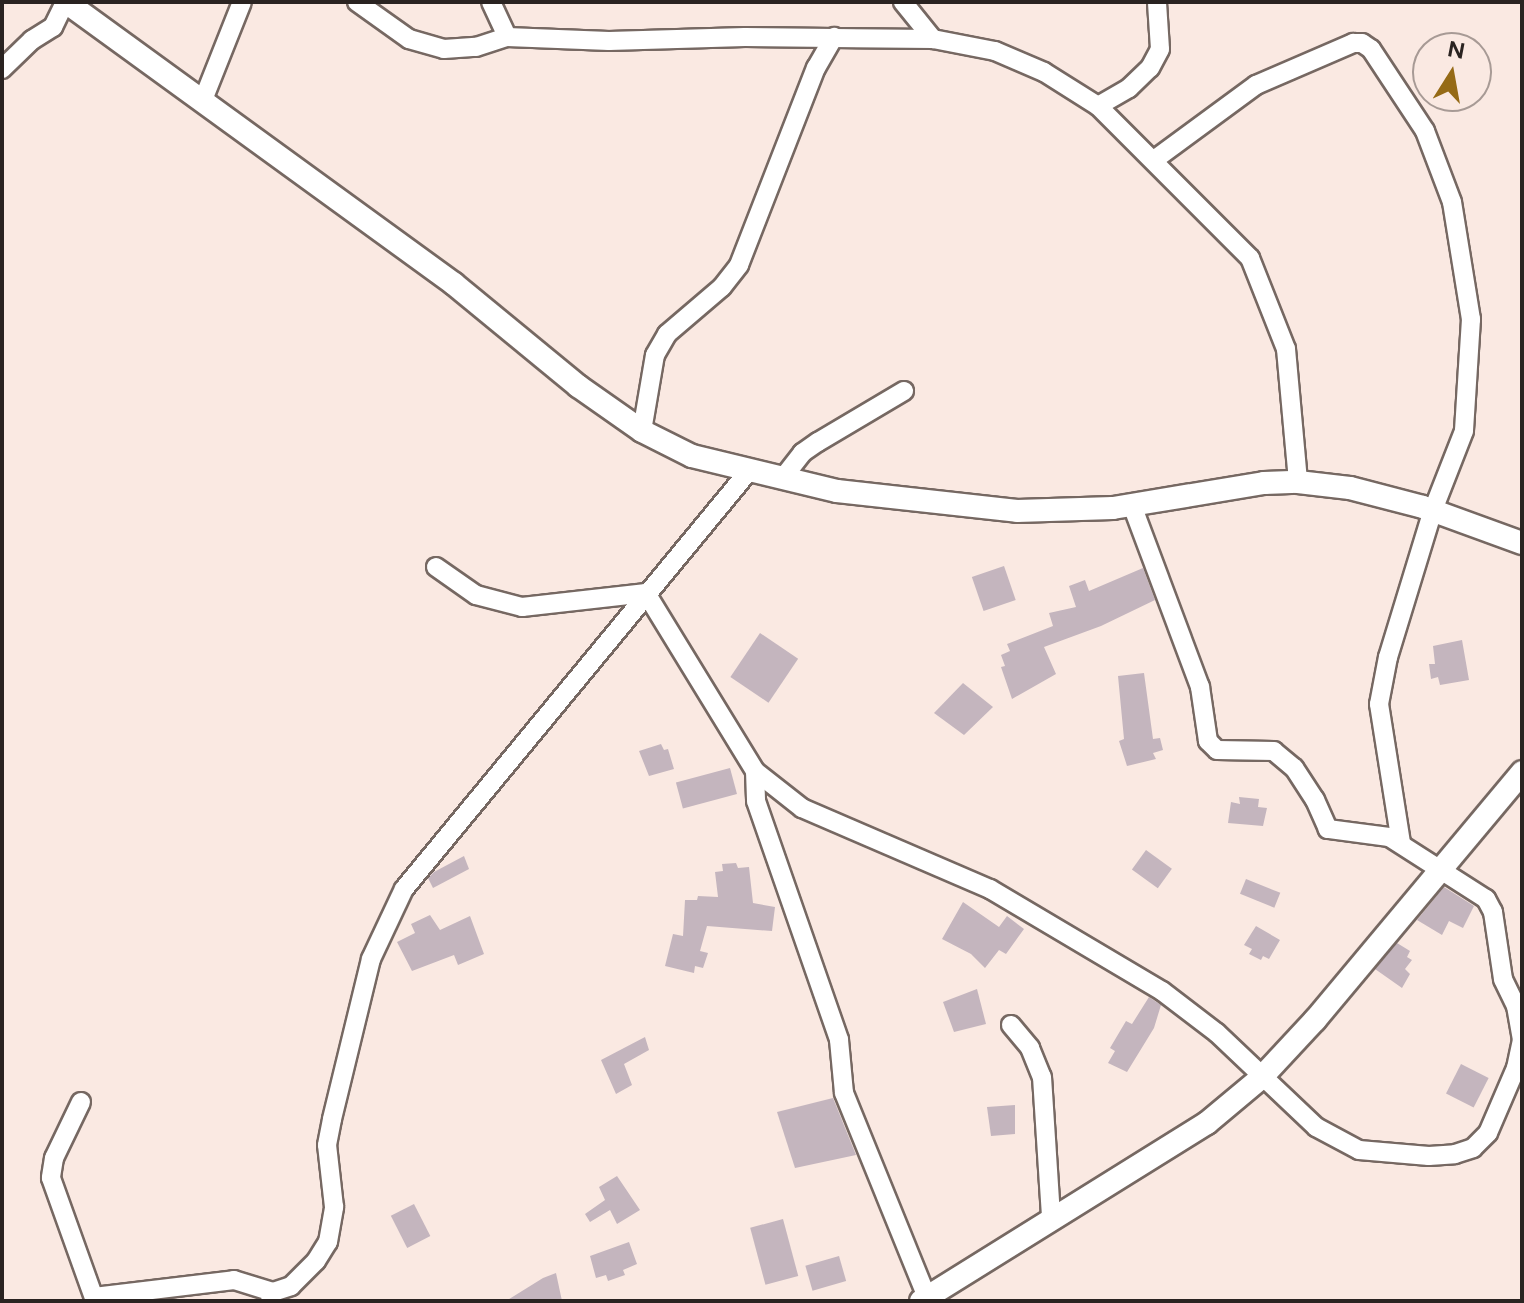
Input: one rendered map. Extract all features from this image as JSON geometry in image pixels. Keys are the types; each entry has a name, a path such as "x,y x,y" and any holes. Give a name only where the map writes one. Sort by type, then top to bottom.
{"street":[{"path":"2,69 32,40 53,27 65,2 454,284 578,386 642,431 692,456 782,479 914,501 1017,511 1132,505 1264,483 1298,482 1350,488 1433,510 1522,543"},
{"path":"203,100 242,2"},
{"path":"357,2 409,39 444,49 476,47 507,37 609,41 834,37 933,39 995,51 1044,72 1098,106 1250,258 1286,349 1298,482"},
{"path":"491,2 507,37"},
{"path":"903,2 933,39"},
{"path":"1098,106 1129,88 1150,68 1160,49 1157,2"},
{"path":"642,431 655,355 667,334 722,287 739,265 816,68 834,37"},
{"path":"1154,160 1256,85 1353,43 1362,43 1371,49 1425,131 1452,202 1471,319 1464,431 1433,510 1388,657 1379,704 1401,843"},
{"path":"782,479 802,453 904,391"},
{"path":"81,1102 54,1158 51,1178 95,1299 234,1280 272,1296 291,1286 316,1261 328,1242 334,1207 327,1145 332,1119 371,959 404,889 748,472"},
{"path":"646,593 755,771 802,808 990,889 1162,991 1217,1033 1316,1127 1359,1150 1429,1156 1455,1154 1473,1148 1488,1133 1516,1068 1522,1040 1516,1006 1500,967 1493,912 1486,899 1401,843 1374,834 1328,829 1322,822 1315,800 1294,768 1274,751 1217,750 1208,741 1193,664 1132,505"},
{"path":"436,567 476,595 522,607 646,593"},
{"path":"755,771 756,801 839,1040 844,1093 924,1299 1207,1123 1262,1077 1315,1020 1522,772"},
{"path":"1011,1025 1030,1048 1042,1077 1051,1218"}],"building":[{"path":"1004,566 1016,600 984,611 972,577"},
{"path":"1143,568 1155,600 1101,626 1044,647 1056,674 1012,699 1001,667 1005,666 1001,655 1010,651 1007,644 1053,626 1049,613 1076,607 1069,586 1085,580 1089,591"},
{"path":"760,633 798,659 768,703 730,677"},
{"path":"1462,640 1469,680 1440,685 1438,677 1431,679 1429,664 1435,664 1433,646"},
{"path":"1144,673 1153,739 1160,738 1163,750 1153,753 1156,759 1127,766 1119,741 1124,739 1118,676"},
{"path":"963,683 993,707 964,735 934,713"},
{"path":"661,744 664,750 668,749 674,769 649,776 639,751"},
{"path":"730,768 737,794 683,809 676,782"},
{"path":"1239,797 1259,799 1258,807 1267,808 1263,826 1228,823 1231,802 1240,804"},
{"path":"1146,850 1172,869 1158,888 1132,869"},
{"path":"464,856 469,869 433,888 428,878"},
{"path":"736,863 738,868 749,867 753,903 775,907 772,931 707,926 700,951 708,953 703,968 695,966 694,973 665,966 673,934 683,936 685,900 697,900 698,896 718,897 715,872 723,871 722,864"},
{"path":"1246,879 1280,893 1274,908 1240,894"},
{"path":"1444,887 1474,906 1463,928 1449,921 1442,935 1417,920"},
{"path":"963,902 999,927 1007,916 1024,929 1006,954 999,950 985,968 971,954 942,939"},
{"path":"430,915 440,930 470,916 484,954 458,965 454,955 412,971 397,942 415,933 411,924"},
{"path":"1256,926 1280,940 1269,959 1263,956 1261,960 1249,954 1252,949 1244,945"},
{"path":"1397,943 1410,951 1407,957 1412,960 1405,969 1410,974 1402,988 1375,969"},
{"path":"977,989 986,1024 954,1032 943,1002"},
{"path":"1149,997 1161,1005 1154,1028 1127,1072 1108,1063 1115,1051 1110,1048 1126,1021 1132,1024"},
{"path":"645,1037 649,1050 624,1064 632,1085 616,1094 601,1060"},
{"path":"1461,1064 1489,1078 1474,1107 1446,1093"},
{"path":"833,1098 856,1155 795,1168 777,1112"},
{"path":"1015,1105 1015,1134 991,1136 987,1107"},
{"path":"617,1176 640,1210 617,1224 610,1210 590,1222 585,1214 605,1200 599,1187"},
{"path":"414,1204 430,1236 407,1248 391,1216"},
{"path":"783,1219 798,1276 765,1285 750,1228"},
{"path":"629,1242 637,1264 623,1270 625,1275 608,1281 606,1275 596,1278 590,1256"},
{"path":"839,1256 846,1281 813,1291 805,1266"},
{"path":"556,1273 562,1301 506,1301 543,1278"}]}
